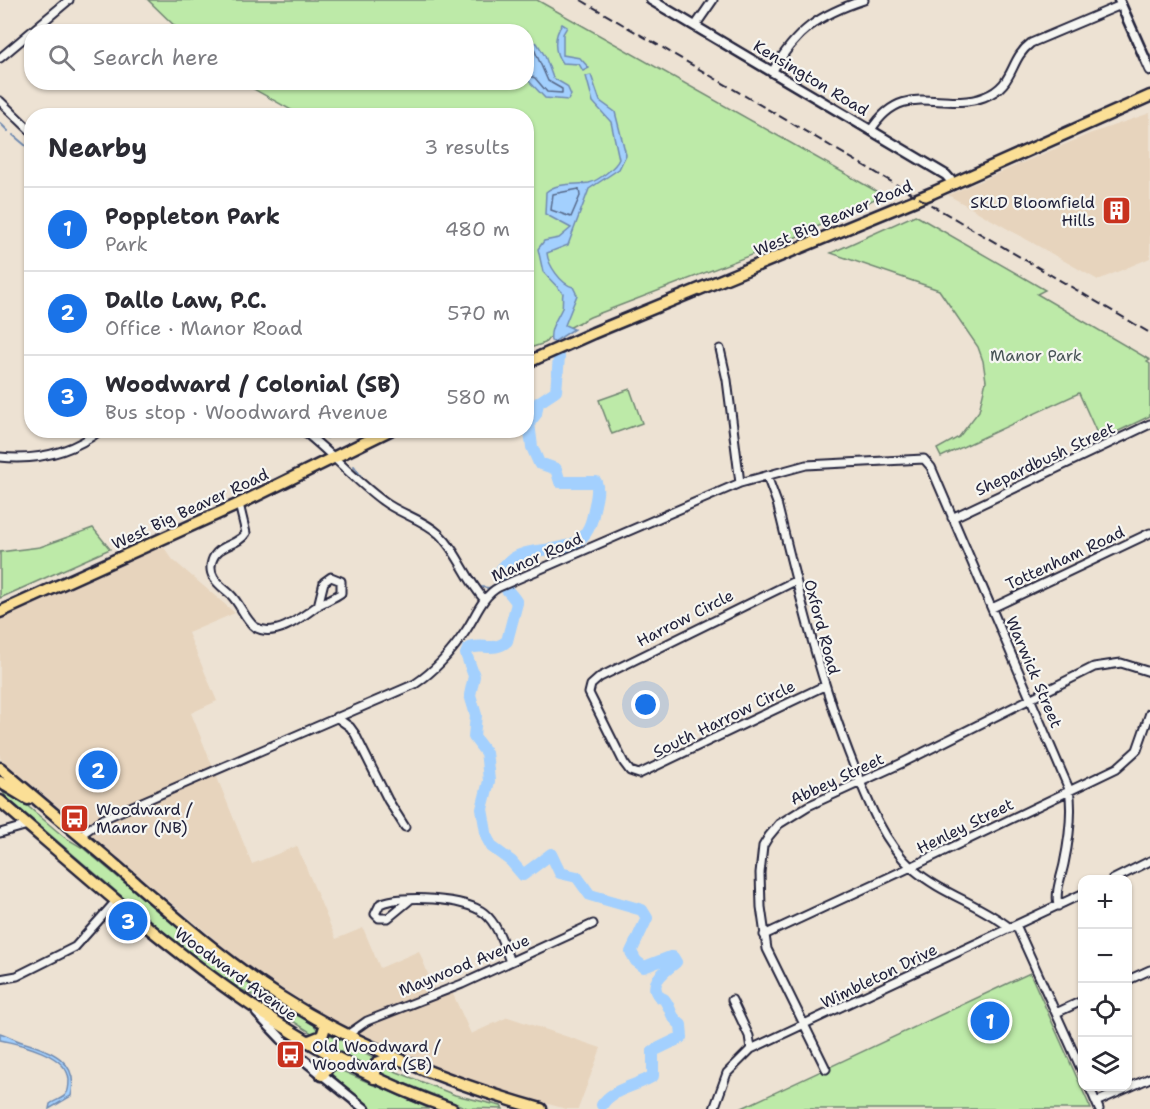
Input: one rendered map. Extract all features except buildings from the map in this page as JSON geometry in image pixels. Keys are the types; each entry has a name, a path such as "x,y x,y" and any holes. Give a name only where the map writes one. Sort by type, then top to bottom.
{"main road":[{"name":"West Big Beaver Road","path":"534,359 954,184 1150,96"},
{"name":"West Big Beaver Road","path":"0,612 239,504 374,438"},
{"path":"0,768 45,807"},
{"path":"0,782 45,807"},
{"name":"Woodward Avenue","path":"0,801 192,965 253,1008 307,1042 374,1078 452,1109"},
{"name":"Woodward Avenue","path":"45,807 239,969 326,1024 393,1057 446,1079 515,1106 541,1109"},
{"path":"307,1042 322,1036 326,1024"},
{"path":"374,1078 377,1063 393,1057"},
{"path":"322,1075 328,1066 339,1060"}],"street":[{"path":"40,24 69,0"},
{"name":"Kensington Road","path":"651,0 946,175 954,184"},
{"path":"695,26 713,0"},
{"path":"772,72 784,50 802,30 824,16 864,0"},
{"path":"871,130 884,113 906,102 928,99 966,101 987,96 1007,82 1020,54 1031,43 1120,2 1150,70"},
{"path":"0,58 24,38"},
{"path":"0,101 24,124"},
{"path":"720,349 727,380 740,483"},
{"name":"Shepardbush Street","path":"952,518 1150,424"},
{"path":"0,457 26,458 58,453 90,438"},
{"path":"311,438 356,480 385,503 439,534 472,586 484,599"},
{"name":"Manor Road","path":"79,836 105,818 354,709 408,688 432,672 457,644 484,599 499,587 740,483 806,465 827,462 873,464 924,459"},
{"name":"Warwick Street","path":"924,459 931,467 1069,792 1068,840 1057,890 1058,906"},
{"name":"Oxford Road","path":"766,476 777,503 795,581 824,686 860,782 880,825 911,867 930,883 1013,927"},
{"path":"239,504 246,533 243,538 223,548 213,557 211,568 214,579 237,601 253,626 260,629 283,627 318,606"},
{"name":"Tottenham Road","path":"992,608 1150,533"},
{"name":"Harrow Circle","path":"635,774 624,764 591,698 591,685 600,677 795,581"},
{"name":"Abbey Street","path":"826,1070 771,961 764,934 760,859 769,836 791,816 1030,698 1103,665 1121,663 1150,672"},
{"name":"South Harrow Circle","path":"635,774 650,770 824,686"},
{"path":"351,727 354,709"},
{"name":"Henley Street","path":"764,934 911,867 1117,768 1137,750 1150,713"},
{"path":"336,717 351,727 388,800 405,826"},
{"path":"0,834 28,825"},
{"path":"1120,875 1150,861"},
{"name":"Wimbleton Drive","path":"714,1109 727,1073 751,1050 1078,896"},
{"path":"411,899 388,918 379,918 375,914 377,907 384,902 411,899 461,903 483,912 494,925 510,962"},
{"path":"0,979 17,976 75,947 116,901"},
{"name":"Maywood Avenue","path":"347,1035 360,1024 377,1016 445,991 593,924"},
{"path":"1013,927 1078,1060"},
{"path":"1132,978 1150,970"},
{"path":"732,1000 749,1035 751,1050"},
{"path":"1056,1013 1078,1002"},
{"path":"253,1008 286,1044 365,1109"},
{"path":"1091,1091 1098,1105 1150,1078"}],"shaded area":[{"path":"1150,113 1150,258 1098,280 948,195 1089,134"},
{"path":"162,545 173,560 235,613 188,633 217,701 191,713 252,864 297,846 336,939 363,928 380,968 419,951 437,997 452,992 471,1034 508,1017 601,1048 578,1109 566,1109 443,1071 340,1024 306,1004 244,964 0,758 0,619"}],"green space":[{"path":"148,0 537,0 883,195 790,240 590,317 549,338 545,343 534,347 534,108 288,108 255,90 534,90 534,24 173,24"},
{"name":"Manor Park","path":"915,215 1045,290 1037,294 1150,360 1147,362 1150,364 1150,416 1100,440 1079,393 941,457 937,449 959,437 979,411 986,381 978,347 939,290 831,253"},
{"path":"630,389 642,423 612,434 599,400"},
{"path":"93,528 110,549 0,598 0,552 40,547"},
{"path":"1,789 11,792 64,837 83,848 219,962 314,1025 319,1032 313,1034 249,993 229,984 195,959 6,797"},
{"path":"1030,973 1078,1080 1078,1091 1083,1091 1091,1109 740,1109"},
{"path":"329,1034 375,1058 370,1068 322,1044"},
{"path":"382,1066 455,1095 501,1106 503,1109 467,1108 381,1074 378,1070"},
{"path":"333,1067 428,1109 371,1109 330,1073"}],"water":[{"path":"562,24 567,27 563,34 563,55 580,58 589,68 583,71 579,64 562,63 557,54 556,44 557,33"},
{"path":"534,42 537,43 545,56 553,78 567,86 571,95 568,100 545,98 534,86"},
{"path":"591,75 600,101 615,112 626,155 619,169 589,189 568,245 547,253 556,273 564,282 573,287 577,295 565,325 574,329 554,342 551,341 551,332 562,308 563,293 543,272 538,249 544,241 559,238 571,228 545,214 546,192 561,185 593,182 611,170 619,159 611,122 593,102 586,76"},
{"path":"0,1033 43,1049 60,1059 71,1074 73,1084 71,1096 49,1109 50,1104 63,1097 68,1091 67,1071 52,1057 42,1052 0,1040"}],"waterway":[{"path":"0,123 8,131"},
{"path":"13,135 24,144"},
{"path":"534,417 538,403 556,391 559,357"},
{"path":"531,438 539,463 556,469 560,482 596,482 597,495 589,527 581,539 570,545 518,556 505,565 500,573 501,580 517,603 507,641 502,645 492,647 473,647 468,649 466,654 474,676 470,695 476,715 474,737 486,753 487,760 489,781 482,809 487,838 492,847 511,861 523,875 551,854 560,873 577,877 590,895 642,910 647,918 631,952 636,961 644,967 670,957 673,957 676,962 660,977 655,986 659,996 664,999 681,1025 682,1037 653,1051 653,1076 619,1091 602,1105"},
{"path":"354,466 365,482 378,493"},
{"path":"384,498 395,505"},
{"path":"402,509 430,523 440,531 456,550 480,587 489,588 502,581"}],"railway":[{"path":"581,0 1150,333"}],"place":[{"name":"SKLD Bloomfield Hills","path":"1116,211"},
{"name":"Dallo Law, P.C.","path":"98,770"},
{"name":"Woodward / Manor (NB)","path":"75,818"},
{"name":"Woodward / Colonial (SB)","path":"128,921"},
{"name":"Poppleton Park","path":"990,1021"},
{"name":"Old Woodward / Woodward (SB)","path":"291,1055"}]}
